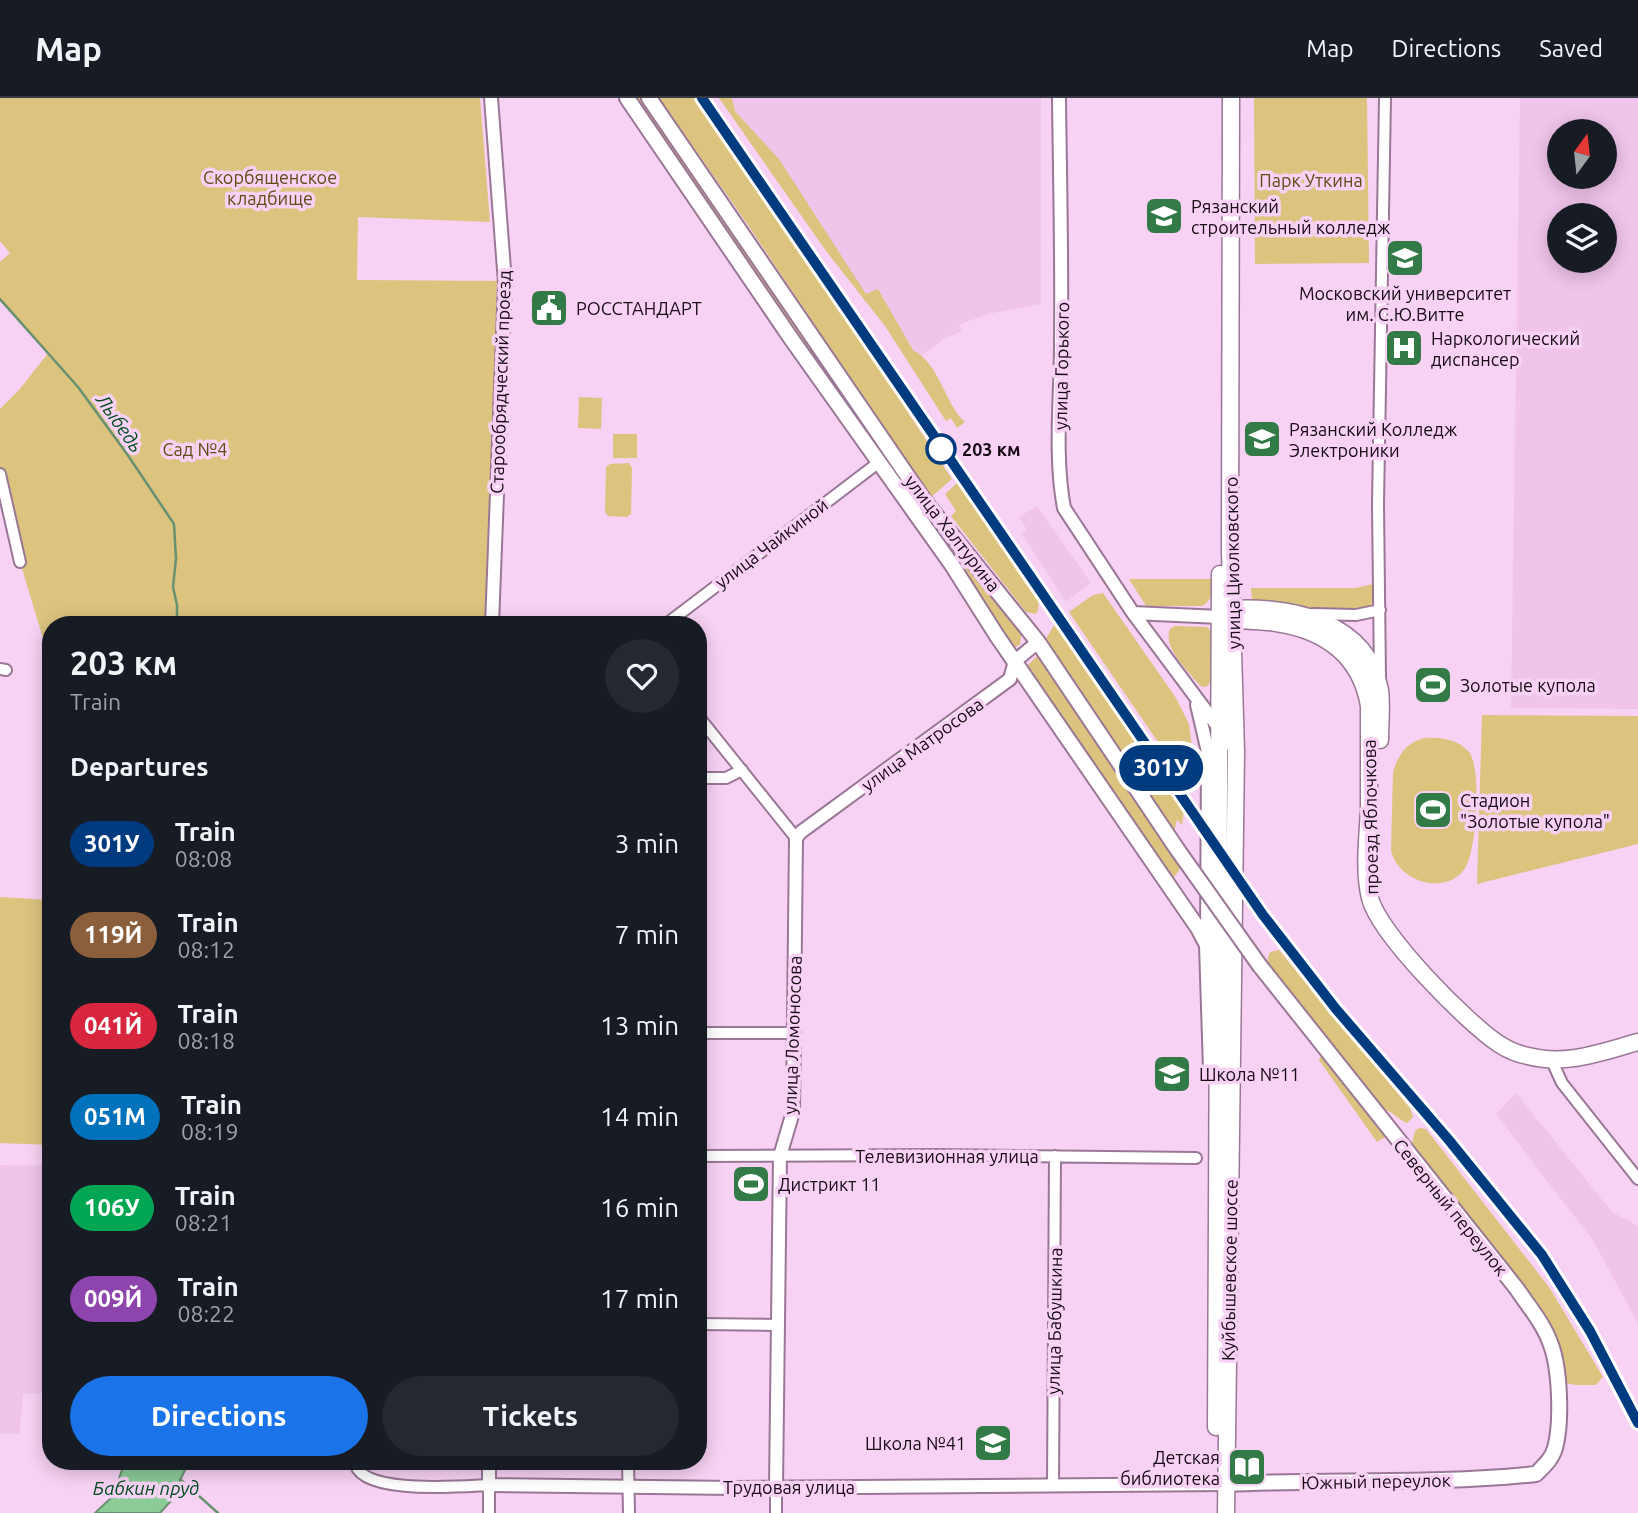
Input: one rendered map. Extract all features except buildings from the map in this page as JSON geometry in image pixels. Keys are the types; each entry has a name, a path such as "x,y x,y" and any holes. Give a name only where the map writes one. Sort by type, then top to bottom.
{"main road":[{"name":"улица Халтурина","path":"627,98 878,463 952,565 1207,945"},
{"name":"улица Халтурина","path":"649,98 926,503 1038,642 1177,849 1260,966"},
{"name":"улица Циолковского","path":"1221,98 1228,615 1236,751 1224,1028"},
{"name":"улица Циолковского","path":"1224,1028 1220,731 1230,552 1231,98"},
{"name":"проезд Яблочкова","path":"1228,615 1259,608 1301,614 1328,624 1350,638 1373,666 1380,691 1377,873 1384,909 1405,940 1485,1023 1502,1037 1551,1059"},
{"name":"проезд Яблочкова","path":"1228,615 1296,627 1327,640 1352,661 1367,691 1369,706 1368,884 1374,911 1396,944 1485,1033 1510,1051 1551,1059 1581,1057 1638,1042"},
{"name":"Куйбышевское шоссе","path":"1207,945 1208,1028 1216,1145 1221,1484 1226,1513"},
{"name":"Северный переулок","path":"1260,966 1540,1321 1551,1344 1559,1390 1555,1449 1548,1463 1536,1475"},
{"name":"Куйбышевское шоссе","path":"1216,1145 1224,1028"},
{"name":"Куйбышевское шоссе","path":"1216,1513 1221,1484 1224,1028"},
{"name":"Южный переулок","path":"1221,1484 1536,1475"}],"street":[{"name":"Старообрядческий проезд","path":"491,98 505,283 492,616"},
{"name":"улица Горького","path":"1059,98 1062,289 1060,490 1064,508 1133,614 1236,751"},
{"name":"проезд Яблочкова","path":"1380,691 1378,504 1385,98"},
{"name":"улица Чайкиной","path":"677,616 878,463"},
{"path":"0,474 20,562"},
{"name":"проезд Яблочкова","path":"1301,614 1356,615 1380,610"},
{"path":"1133,614 1228,615"},
{"name":"улица Матросова","path":"796,838 1010,679 1016,661 1038,642"},
{"name":"Куйбышевское шоссе","path":"1195,698 1208,752 1207,945"},
{"path":"707,727 796,838"},
{"path":"707,778 726,778 742,770"},
{"name":"улица Ломоносова","path":"776,1513 780,1156 793,1112 796,838"},
{"path":"707,1033 794,1033"},
{"path":"1551,1059 1562,1083 1638,1179"},
{"name":"Телевизионная улица","path":"707,1156 1196,1158"},
{"name":"улица Бабушкина","path":"1053,1486 1055,1156"},
{"path":"707,1324 778,1325"},
{"name":"Трудовая улица","path":"358,1470 364,1477 417,1488 489,1485 776,1487 1221,1484"},
{"path":"489,1470 489,1513"},
{"path":"628,1470 629,1513"}],"shaded area":[{"path":"732,98 1041,98 1041,304 988,314 959,325 962,331 944,339 922,355 913,350 878,289 866,295 779,160 735,111"},
{"path":"1520,98 1638,98 1638,709 1511,708"},
{"path":"1037,506 1091,583 1066,602 1022,534 1027,530 1019,517"},
{"path":"1516,1093 1612,1212 1638,1226 1638,1324 1594,1242 1496,1114"},
{"path":"42,1164 42,1393 23,1394 19,1434 0,1434 0,1165"}],"green space":[{"name":"Сад №4","path":"0,98 480,98 490,222 358,217 357,280 497,281 486,616 42,616 42,635 20,562 0,474 0,409 48,353 0,301 0,262 10,253 0,241"},
{"path":"635,98 642,98 735,232 1022,630 1020,645 1011,648 884,466"},
{"path":"659,98 699,98 711,114 952,479 930,498 748,225"},
{"path":"719,98 732,98 735,111 779,159 866,294 878,289 913,350 930,364 952,405 965,422 957,428 951,418 946,421 885,326 826,251"},
{"name":"Парк Уткина","path":"1254,98 1367,98 1369,263 1255,264"},
{"path":"579,397 602,398 601,429 578,428"},
{"path":"613,434 637,434 637,458 613,458"},
{"path":"629,463 632,468 631,514 627,517 608,516 605,512 606,467 610,464"},
{"path":"957,483 1039,599 1038,611 1035,614 1026,612 951,516 956,511 945,494"},
{"path":"1129,579 1215,579 1215,583 1211,597 1203,606 1146,606"},
{"path":"1373,584 1373,603 1363,611 1259,605 1252,601 1251,588 1356,588"},
{"path":"1103,593 1176,698 1189,724 1195,786 1186,775 1182,777 1069,612 1093,595"},
{"path":"1056,622 1184,811 1182,825 1177,820 1173,835 1044,642"},
{"path":"1175,626 1207,627 1212,632 1213,679 1206,687 1200,686 1173,651 1169,636 1170,629"},
{"path":"1039,654 1175,860 1182,866 1172,880 1025,668"},
{"path":"1482,715 1638,716 1638,844 1477,884"},
{"name":"Стадион \"Золотые купола\"","path":"1424,738 1460,744 1469,752 1476,775 1476,812 1468,862 1454,879 1444,882 1421,881 1411,876 1395,861 1391,850 1393,772 1404,750"},
{"path":"0,897 42,899 42,1145 0,1143"},
{"path":"1279,950 1410,1108 1413,1117 1407,1123 1383,1109 1303,1011 1267,961 1270,952"},
{"path":"1324,1057 1387,1136 1377,1142 1319,1060"},
{"path":"1419,1128 1426,1129 1549,1287 1603,1377 1596,1385 1566,1383 1565,1365 1547,1317 1412,1143 1415,1131"}],"water":[{"name":"Бабкин пруд","path":"122,1470 185,1470 171,1501 160,1513 95,1513 113,1496"}],"waterway":[{"name":"Лыбедь","path":"0,299 78,387 174,524 176,559 173,587 177,616"},
{"path":"180,1479 218,1513"}],"railway":[{"path":"702,98 1263,915 1336,1009 1448,1139 1542,1255 1590,1330 1638,1423"}],"train":[{"name":"301У","path":"702,98 1263,915 1336,1009 1448,1139 1542,1255 1612,1368 1638,1423"}],"place":[{"name":"Рязанский строительный колледж","path":"1164,216"},
{"name":"Московский университет им. С.Ю.Витте","path":"1405,258"},
{"name":"РОССТАНДАРТ","path":"549,308"},
{"name":"Наркологический диспансер","path":"1404,348"},
{"name":"Рязанский Колледж Электроники","path":"1262,439"},
{"name":"203 км","path":"941,449"},
{"name":"Золотые купола","path":"1433,685"},
{"name":"Стадион \"Золотые купола\"","path":"1433,810"},
{"name":"Школа №11","path":"1172,1074"},
{"name":"Дистрикт 11","path":"751,1184"},
{"name":"Школа №41","path":"993,1443"},
{"name":"Детская библиотека","path":"1247,1467"}],"park label":[{"name":"Скорбященское кладбище","path":"270,187"}]}
